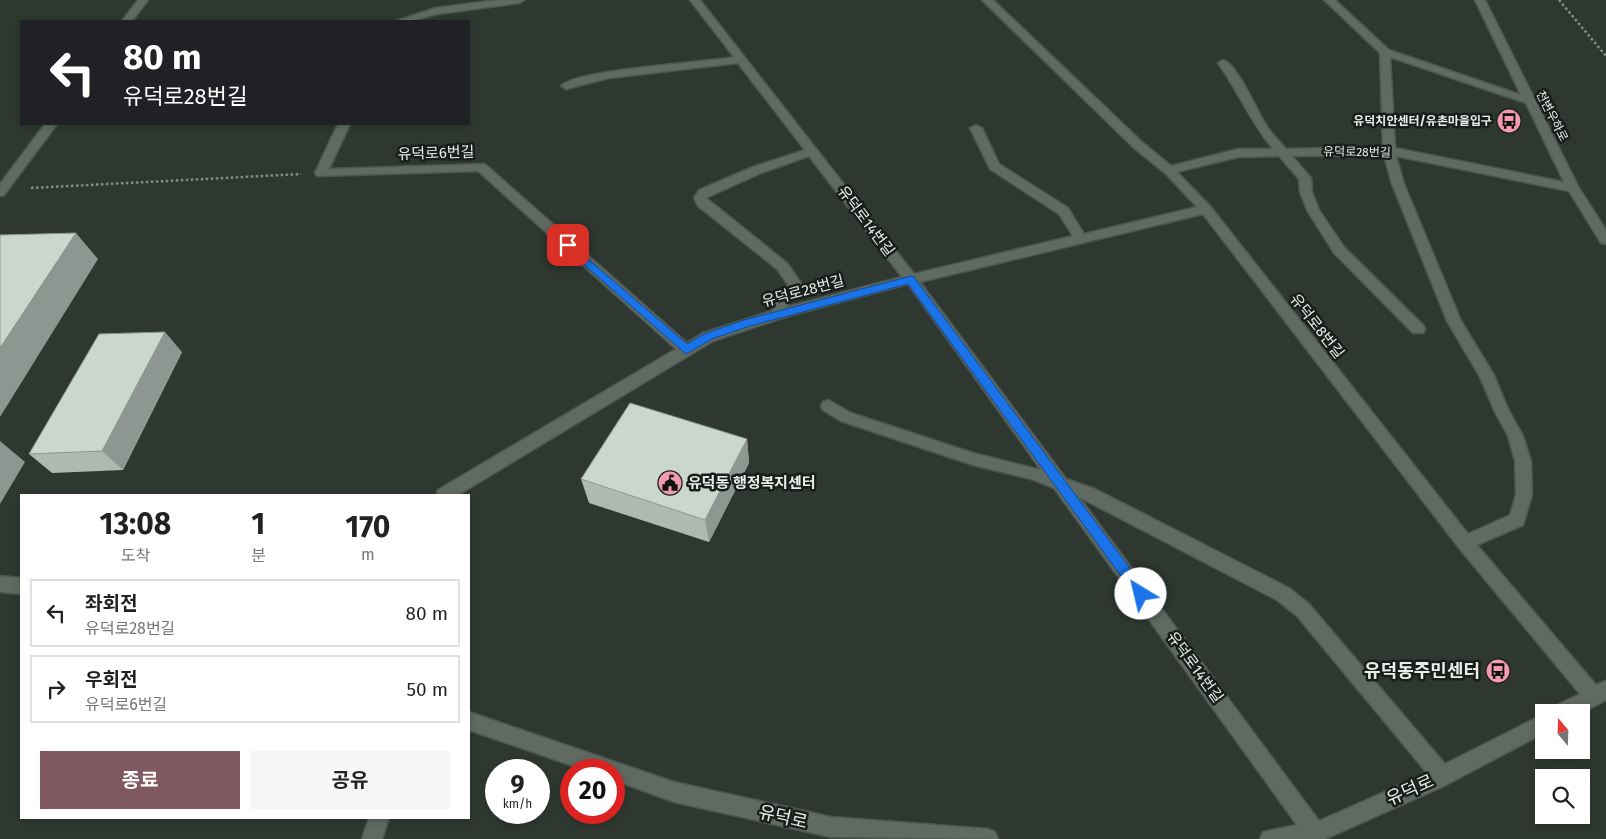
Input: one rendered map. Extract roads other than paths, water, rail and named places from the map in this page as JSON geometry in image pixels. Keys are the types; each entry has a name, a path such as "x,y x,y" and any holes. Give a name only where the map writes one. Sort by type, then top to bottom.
{"street":[{"path":"128,20 143,0"},
{"path":"404,20 436,11 519,0"},
{"name":"유덕로14번길","path":"694,0 742,58 911,279 1315,836"},
{"name":"유덕로8번길","path":"987,0 1138,145 1169,170 1206,209 1466,543 1600,693"},
{"path":"1329,0 1386,52 1529,101"},
{"name":"천변우하로","path":"1480,0 1573,188 1606,240"},
{"path":"1386,52 1388,152 1398,184 1454,321 1463,339 1487,376 1501,410 1515,436 1523,461 1524,495 1516,520 1466,543"},
{"path":"566,86 581,81 640,70 717,64 742,58"},
{"path":"1223,63 1236,80 1263,130 1305,178 1306,192 1312,210 1339,250 1418,329"},
{"path":"1,190 50,125"},
{"name":"유덕로6번길","path":"344,125 321,173 481,167 686,350"},
{"path":"976,128 994,166 1064,211 1081,239"},
{"path":"778,314 784,297 796,286 792,278 782,266 702,203 700,198 703,193 756,170 812,151"},
{"name":"유덕로28번길","path":"1169,170 1238,152 1388,152 1491,170 1573,188"},
{"name":"유덕로28번길","path":"446,494 708,337 778,314 911,279 1206,209"},
{"path":"828,406 846,417 973,459 1032,472 1060,482 1089,494 1283,594 1303,610 1442,776"},
{"path":"0,584 20,586"},
{"path":"1579,704 1600,693"},
{"name":"유덕로","path":"470,721 581,759"},
{"name":"유덕로","path":"1270,839 1315,836 1442,776 1535,728"},
{"name":"유덕로","path":"625,774 674,792 831,827 939,837 988,839"},
{"path":"372,839 379,819"}],"place":[{"name":"유덕치안센터/유촌마을입구","path":"1509,121"},
{"name":"유덕동 행정복지센터","path":"670,483"},
{"name":"유덕동주민센터","path":"1498,671"}]}
